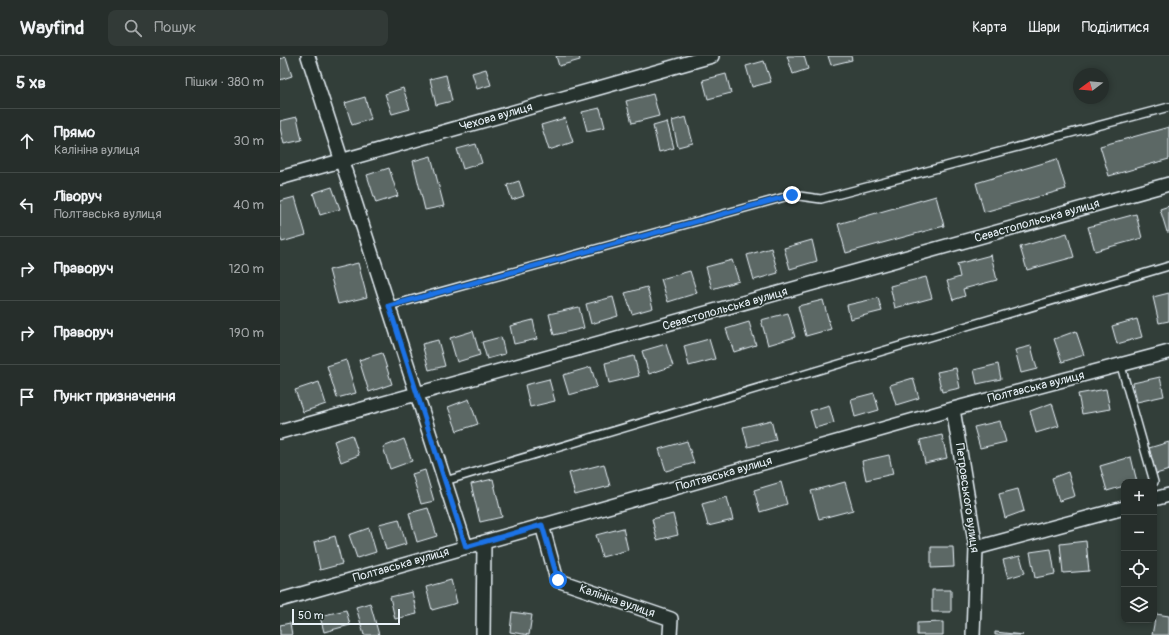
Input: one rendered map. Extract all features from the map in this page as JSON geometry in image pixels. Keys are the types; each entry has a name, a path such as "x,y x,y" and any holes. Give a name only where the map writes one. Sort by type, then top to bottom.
{"street":[{"path":"308,56 466,547"},
{"name":"Чехова вулиця","path":"280,178 712,56"},
{"name":"Севастопольська вулиця","path":"280,432 418,395 1169,184"},
{"name":"Полтавська вулиця","path":"280,600 953,408 1121,366 1169,352"},
{"name":"Петровського вулиця","path":"953,408 976,548 973,635"},
{"path":"976,548 1121,509"},
{"name":"Калініна вулиця","path":"542,525 558,580 671,619 670,635"},
{"path":"483,635 484,542"}],"lane":[{"path":"389,306 792,195 821,199 1169,107"},
{"path":"445,481 1169,266"},
{"path":"1121,366 1153,479"}],"building":[{"path":"556,56 579,56 580,60 559,66"},
{"path":"787,56 804,56 808,69 793,74"},
{"path":"828,56 851,56 852,60 831,65"},
{"path":"286,57 292,76 280,80 280,59"},
{"path":"764,61 771,82 752,87 746,66"},
{"path":"486,69 491,85 477,89 472,73"},
{"path":"726,74 731,93 708,99 703,80"},
{"path":"446,75 452,101 436,105 430,79"},
{"path":"403,88 410,109 392,114 385,94"},
{"path":"653,94 659,116 632,123 626,101"},
{"path":"365,97 371,119 352,125 345,103"},
{"path":"600,108 605,127 587,131 582,112"},
{"path":"297,117 302,140 284,144 280,121"},
{"path":"686,117 693,143 678,147 672,121"},
{"path":"565,118 573,142 549,150 541,125"},
{"path":"667,122 674,148 659,152 653,126"},
{"path":"1169,127 1169,159 1109,176 1100,146"},
{"path":"476,144 482,163 463,169 457,149"},
{"path":"431,156 444,206 425,210 413,161"},
{"path":"1057,159 1066,189 984,212 976,183"},
{"path":"389,168 398,196 376,203 367,175"},
{"path":"519,181 524,196 512,200 507,185"},
{"path":"332,187 340,209 320,215 313,193"},
{"path":"936,196 944,226 846,253 838,224"},
{"path":"295,197 306,235 282,242 280,237 280,201"},
{"path":"1169,206 1169,232 1167,232 1160,209"},
{"path":"1136,214 1142,238 1095,251 1088,227"},
{"path":"1067,233 1074,257 1027,270 1020,247"},
{"path":"812,240 817,261 790,269 784,248"},
{"path":"771,248 778,273 754,280 747,255"},
{"path":"991,255 997,280 963,289 965,296 953,300 947,281 960,277 957,264"},
{"path":"732,260 739,281 712,289 706,267"},
{"path":"358,263 367,297 338,304 329,270"},
{"path":"690,271 697,293 668,302 661,279"},
{"path":"926,277 932,298 895,308 890,286"},
{"path":"647,287 653,308 632,314 625,293"},
{"path":"1169,293 1169,321 1159,323 1153,297"},
{"path":"613,297 618,316 591,324 586,304"},
{"path":"878,298 882,311 850,319 847,305"},
{"path":"823,300 831,329 806,336 798,306"},
{"path":"579,307 584,328 554,335 549,314"},
{"path":"788,313 795,337 768,345 761,320"},
{"path":"1137,319 1142,337 1117,344 1112,326"},
{"path":"533,320 537,339 514,344 510,326"},
{"path":"749,322 756,345 734,352 726,329"},
{"path":"473,331 480,355 457,362 450,338"},
{"path":"1076,331 1084,355 1062,362 1054,339"},
{"path":"501,337 505,354 487,359 482,342"},
{"path":"709,339 715,359 689,366 684,346"},
{"path":"438,340 445,366 429,370 422,344"},
{"path":"666,344 673,366 649,374 642,351"},
{"path":"1031,346 1037,369 1021,373 1015,350"},
{"path":"382,353 392,384 369,392 359,360"},
{"path":"634,356 639,376 609,383 605,363"},
{"path":"346,360 356,393 337,398 327,366"},
{"path":"998,364 1001,379 977,384 974,370"},
{"path":"591,367 597,387 569,395 563,375"},
{"path":"956,368 960,388 942,392 937,372"},
{"path":"1160,377 1164,396 1137,402 1133,383"},
{"path":"913,378 919,398 896,405 890,385"},
{"path":"549,379 555,401 530,407 525,385"},
{"path":"319,382 326,404 303,412 295,390"},
{"path":"1106,389 1110,409 1082,414 1078,394"},
{"path":"874,393 879,410 855,417 851,399"},
{"path":"469,399 478,424 457,431 448,407"},
{"path":"1052,403 1059,426 1036,433 1030,411"},
{"path":"829,405 834,423 815,428 810,411"},
{"path":"771,420 776,440 748,447 743,427"},
{"path":"1000,421 1006,442 980,448 974,427"},
{"path":"352,435 359,455 341,462 334,441"},
{"path":"942,435 947,458 925,463 920,440"},
{"path":"404,439 412,461 390,469 383,447"},
{"path":"687,441 694,463 666,471 659,449"},
{"path":"1169,442 1169,470 1156,474 1149,448"},
{"path":"889,455 893,474 866,480 862,461"},
{"path":"1131,457 1136,479 1121,479 1121,487 1107,491 1100,466"},
{"path":"604,464 610,486 575,495 569,473"},
{"path":"425,470 434,501 421,504 412,474"},
{"path":"1068,472 1075,496 1059,501 1052,478"},
{"path":"493,479 502,517 480,522 471,484"},
{"path":"781,482 787,504 760,512 754,490"},
{"path":"845,482 853,510 819,519 811,491"},
{"path":"1018,489 1024,511 1005,518 999,494"},
{"path":"727,497 733,520 708,526 702,504"},
{"path":"428,508 437,536 417,542 409,513"},
{"path":"673,514 678,535 657,540 652,519"},
{"path":"399,519 406,544 386,550 379,524"},
{"path":"369,528 376,552 357,558 349,535"},
{"path":"623,528 628,550 602,557 596,535"},
{"path":"335,536 342,564 320,570 314,542"},
{"path":"1086,541 1089,571 1063,573 1060,544"},
{"path":"931,547 953,547 954,567 931,568"},
{"path":"1051,549 1055,574 1035,578 1030,552"},
{"path":"1020,556 1025,573 1008,578 1003,560"},
{"path":"451,580 457,603 432,610 426,587"},
{"path":"932,590 951,590 951,612 932,612"},
{"path":"412,592 417,614 395,619 390,597"},
{"path":"370,603 379,635 364,635 356,607"},
{"path":"346,610 350,625 324,632 320,616"},
{"path":"512,612 532,615 529,635 510,632"},
{"path":"1157,614 1169,616 1169,635 1152,635 1154,623 1157,623"},
{"path":"943,622 943,635 917,635 917,623"},
{"path":"290,623 292,635 280,635 280,625"},
{"path":"995,632 1023,635 995,635"}],"route":[{"path":"558,580 542,525 466,547 389,306 792,195"}]}
